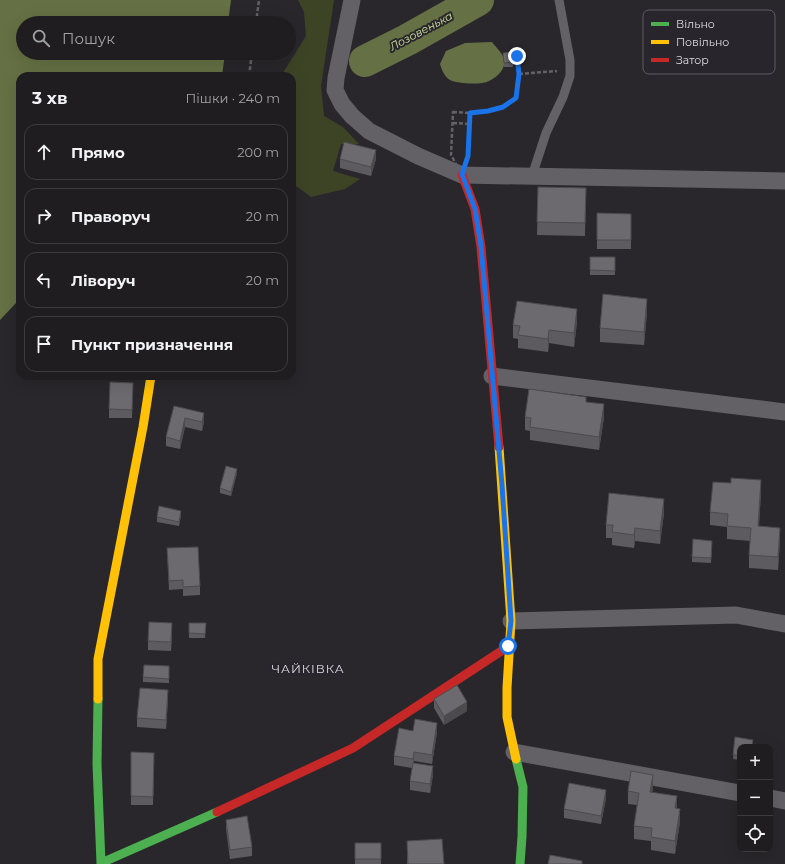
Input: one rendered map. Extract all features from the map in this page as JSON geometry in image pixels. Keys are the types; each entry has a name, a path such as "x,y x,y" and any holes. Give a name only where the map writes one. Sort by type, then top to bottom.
{"street":[{"path":"352,0 336,78 336,90 342,104 352,116 369,131 418,156 462,174 785,181"},
{"path":"462,174 475,209 481,246 502,485 511,621 508,646 507,717 523,787 520,864"},
{"path":"492,376 785,412"},
{"path":"150,380 98,659 97,764 101,863 232,806 353,748 508,646"},
{"path":"511,621 736,615 785,624"},
{"path":"514,752 737,792"},
{"path":"773,799 785,801"}],"lane":[{"path":"532,176 546,133 563,97 570,76 570,60 559,0"}],"path":[{"path":"257,16 259,0"},
{"path":"462,174 451,155 453,112 470,113 488,111 503,107 516,98 519,74 517,56"},
{"path":"250,72 251,60"},
{"path":"519,74 570,70"},
{"path":"462,174 468,156 470,113"},
{"path":"453,123 470,124"}],"shaded area":[{"path":"0,0 231,0 229,16 16,16 16,60 224,60 223,72 16,72 16,303 0,320"},
{"path":"298,0 334,0 321,86 324,116 343,127 359,144 341,144 333,171 360,179 345,189 311,197 296,186 296,72 284,72 291,60 296,60 296,52 306,36 304,12"},
{"path":"492,42 502,55 504,61 503,68 496,77 486,82 470,84 450,80 442,71 440,64 446,51 465,43"}],"building":[{"path":"512,52 513,62 504,63 503,53"},
{"path":"344,142 376,150 371,167 340,159"},
{"path":"538,187 586,188 585,223 537,222"},
{"path":"597,213 631,214 631,240 597,240"},
{"path":"590,257 615,257 615,271 590,270"},
{"path":"603,294 647,299 644,332 600,328"},
{"path":"517,301 577,309 574,333 549,330 548,339 518,335 520,326 513,325"},
{"path":"110,382 133,383 132,410 109,409"},
{"path":"529,389 586,397 586,402 604,404 599,437 530,427 531,418 525,417"},
{"path":"174,406 204,413 202,422 185,418 180,441 166,437"},
{"path":"226,466 237,469 231,492 220,488"},
{"path":"731,478 761,480 758,526 780,528 778,557 749,555 751,528 727,526 728,514 710,512 713,482 731,483"},
{"path":"609,493 664,499 660,531 635,528 634,535 612,532 613,525 606,525"},
{"path":"159,506 181,511 179,522 157,517"},
{"path":"693,539 712,541 711,558 692,557"},
{"path":"198,547 200,586 183,587 183,580 169,581 167,548"},
{"path":"149,622 172,623 171,642 148,641"},
{"path":"189,623 206,623 205,634 189,633"},
{"path":"144,665 169,666 169,679 143,677"},
{"path":"457,685 467,702 444,716 434,699"},
{"path":"140,688 168,690 166,720 137,718"},
{"path":"415,719 437,723 432,755 414,752 413,759 394,756 399,728 413,731"},
{"path":"735,737 753,740 752,744 737,744 737,756 733,755"},
{"path":"131,752 154,753 153,797 131,796"},
{"path":"413,763 433,766 430,784 410,781"},
{"path":"631,771 653,775 650,792 677,796 675,808 680,809 675,841 651,837 652,828 634,826 639,793 628,791"},
{"path":"569,783 606,790 601,816 564,809"},
{"path":"247,816 252,847 230,850 226,820"},
{"path":"442,839 444,864 408,864 407,841"},
{"path":"355,843 381,843 381,859 355,859"},
{"path":"550,855 582,861 582,864 548,864"}],"waterway":[{"name":"Лозовенька","path":"365,61 407,40 478,0"}],"traffic: fast":[{"path":"98,699 97,764 101,863 217,812"},
{"path":"516,759 523,787 520,864"}],"traffic: slow":[{"path":"98,699 98,659 143,427 150,380"},
{"path":"499,447 511,621 507,688 507,717 516,759"}],"traffic: jam":[{"path":"462,175 475,209 481,247 499,447"},
{"path":"217,812 353,748 509,646"}],"district":[{"name":"ЧАЙКІВКА","path":"308,668"}],"route":[{"path":"508,646 511,621 502,485 481,246 475,209 462,174 468,156 470,113 488,111 503,107 516,98 519,74 517,56"}]}
